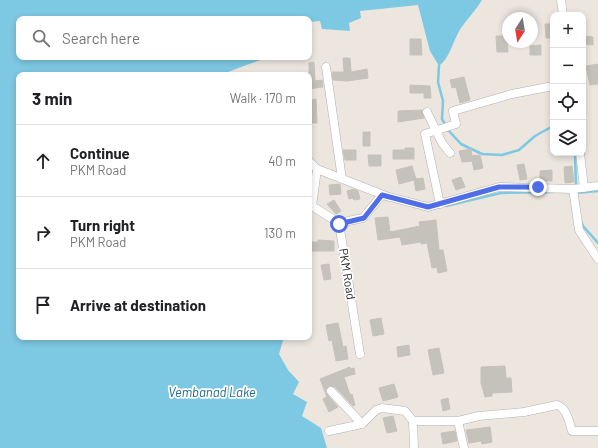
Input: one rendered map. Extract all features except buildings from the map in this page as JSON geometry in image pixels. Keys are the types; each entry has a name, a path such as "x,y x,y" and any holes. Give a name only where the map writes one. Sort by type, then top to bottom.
{"street":[{"path":"561,0 563,12"},
{"path":"326,67 342,179"},
{"path":"440,204 424,136 425,134 456,124 453,111 512,94 550,87"},
{"path":"427,112 450,153"},
{"path":"580,156 584,188"},
{"path":"312,164 317,168 382,195 424,208 499,187 573,189 598,186"},
{"path":"317,168 312,206 339,224 364,218 382,195"},
{"path":"573,189 579,230 598,260"},
{"name":"PKM Road","path":"339,224 360,354"},
{"path":"331,391 362,424"},
{"path":"413,421 458,421 479,416 524,412 557,406 562,407 565,410 572,431 598,431"},
{"path":"329,431 362,424 376,410 382,408 406,411 413,421 414,448"},
{"path":"458,421 464,448"}],"water":[{"name":"Vembanad Lake","path":"0,0 482,0 461,28 449,54 439,66 430,51 418,5 360,11 361,18 349,23 350,31 322,29 320,21 312,22 312,16 16,16 16,60 260,60 228,72 16,72 16,340 283,340 279,354 288,370 299,382 293,394 307,402 302,416 321,428 327,448 0,448"}],"waterway":[{"path":"439,66 438,82 443,101 442,119 449,131 461,144 482,154 502,155 519,150 535,136 550,128"},
{"path":"575,156 576,186"},
{"path":"575,193 598,191"},
{"path":"446,206 501,193 554,192"},
{"path":"581,221 583,226 598,243"}],"route":[{"path":"339,224 364,218 382,195 428,207 499,187 538,187"}]}
